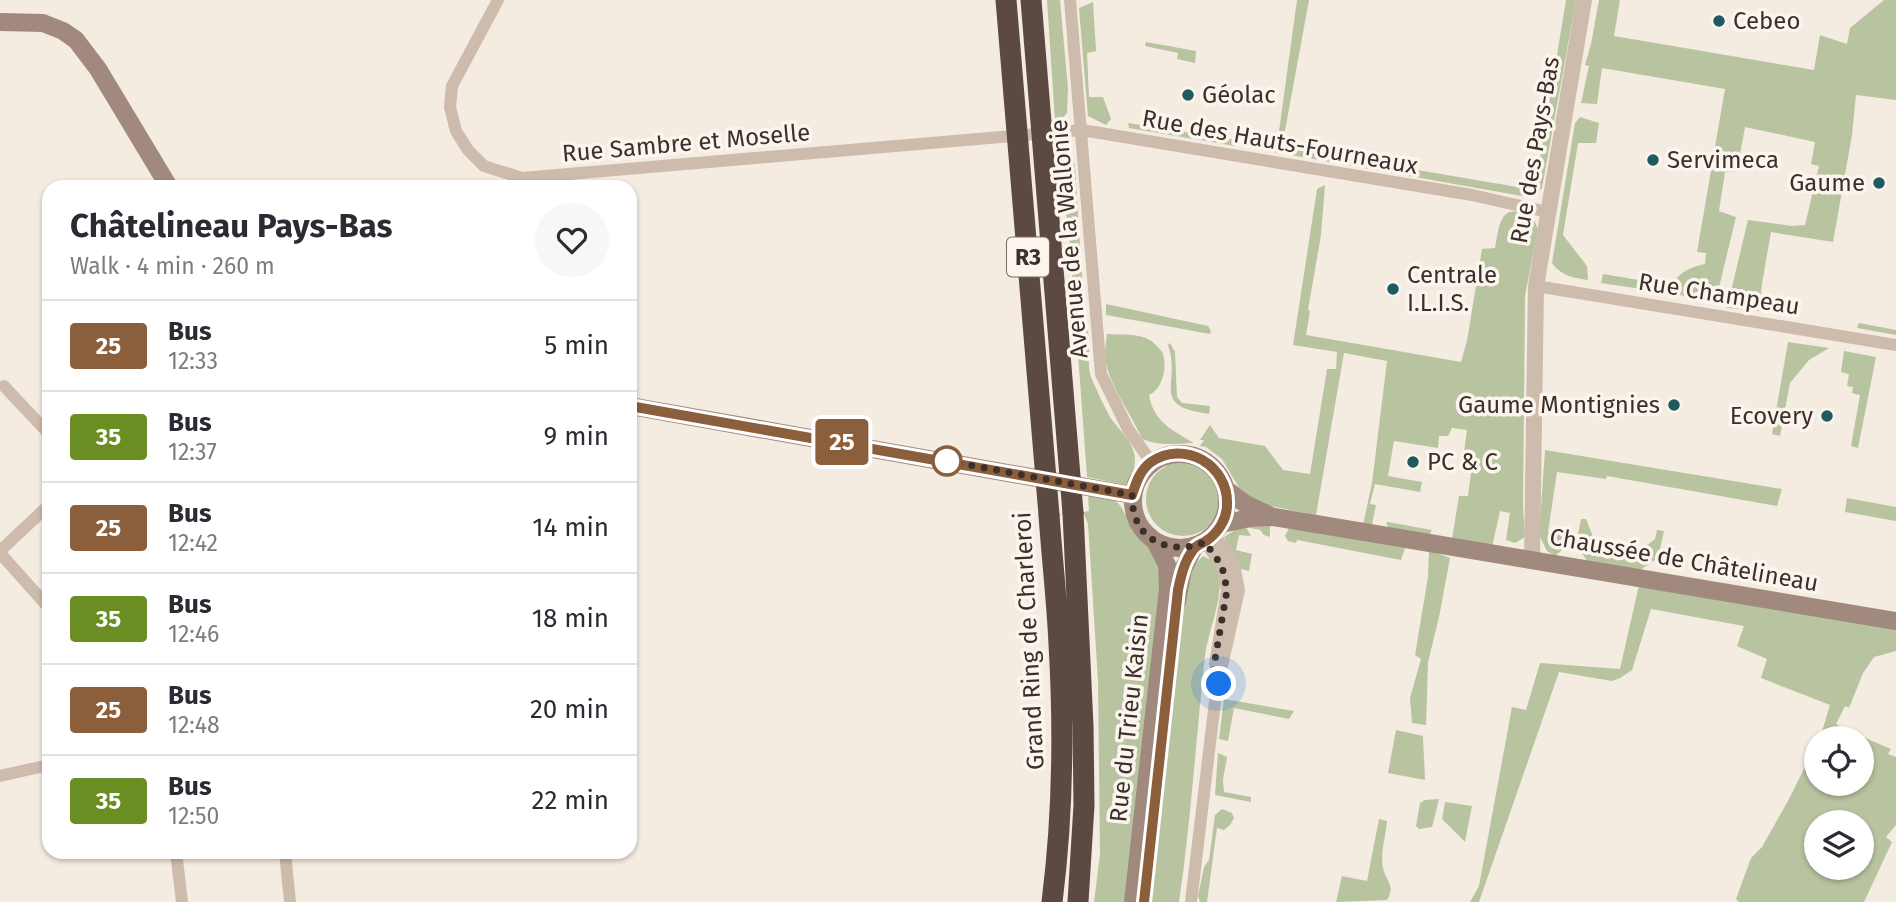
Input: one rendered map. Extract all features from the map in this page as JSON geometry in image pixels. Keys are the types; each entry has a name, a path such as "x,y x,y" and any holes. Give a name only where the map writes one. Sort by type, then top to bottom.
{"highway":[{"name":"Grand Ring de Charleroi","path":"1006,0 1059,642 1061,800 1052,902"},
{"name":"Grand Ring de Charleroi","path":"1031,0 1073,513 1080,641 1084,805 1078,902"}],"main road":[{"path":"0,22 43,23 76,40 89,55 165,180"},
{"path":"637,407 1132,495"},
{"path":"1173,453 1196,456 1216,469 1227,490 1244,503 1275,517 1250,518 1209,537 1174,548 1154,541 1141,529 1134,513 1132,495 1138,477 1151,463 1173,453"},
{"path":"1209,537 1227,507 1227,490"},
{"name":"Chaussée de Châtelineau","path":"1275,517 1896,621"},
{"name":"Rue du Trieu Kaisin","path":"1144,902 1178,590 1183,569 1209,537"},
{"name":"Rue du Trieu Kaisin","path":"1133,902 1168,589 1167,565 1154,541"}],"street":[{"name":"Rue Sambre et Moselle","path":"498,0 452,86 450,107 456,131 468,150 484,166 522,178 1082,130"},
{"name":"Avenue de la Wallonie","path":"1070,0 1101,374 1128,429 1151,463"},
{"name":"Rue des Pays-Bas","path":"1532,559 1536,286 1584,0"},
{"name":"Rue des Hauts-Fourneaux","path":"1082,130 1472,195 1548,212"},
{"name":"Rue Champeau","path":"1536,286 1896,345"},
{"path":"4,386 42,427"},
{"path":"42,512 1,556 42,600"},
{"path":"1191,902 1216,692 1211,683 1227,590 1222,566 1209,537"},
{"path":"0,776 42,767"},
{"path":"177,859 182,902"},
{"path":"286,859 290,902"}],"green space":[{"path":"1047,0 1060,0 1068,89 1067,113 1058,123 1055,121"},
{"path":"1297,0 1309,0 1282,147 1529,189 1536,183 1566,0 1576,0 1542,188 1533,198 1257,149 1255,144 1277,146"},
{"path":"1599,0 1620,0 1614,36 1814,70 1820,35 1847,44 1850,28 1884,0 1896,0 1896,100 1856,95 1852,135 1833,242 1771,232 1759,311 1727,308 1748,220 1792,226 1805,225 1819,166 1811,164 1815,142 1745,127 1737,171 1725,172 1719,211 1736,217 1716,300 1704,301 1704,298 1669,294 1682,273 1705,264 1706,253 1697,252 1725,89 1602,68 1597,104 1581,103 1589,66 1585,65"},
{"path":"1093,2 1096,51 1087,53 1089,97 1103,97 1111,119 1106,125 1088,116 1079,8"},
{"path":"1146,42 1196,51 1195,63 1177,59 1178,53 1145,46"},
{"path":"1580,117 1599,123 1596,143 1578,143 1563,235 1587,266 1588,280 1564,274 1552,263 1575,123"},
{"path":"1128,123 1243,141 1235,146 1129,128"},
{"path":"1058,145 1072,156 1075,166 1085,323 1089,337 1089,371 1110,417 1127,439 1135,457 1127,485 1087,477 1070,245"},
{"path":"1325,185 1321,235 1306,335 1461,362 1482,249 1495,248 1500,224 1506,214 1517,212 1534,220 1538,229 1525,296 1525,537 1515,543 1506,540 1510,513 1500,511 1492,547 1452,539 1459,496 1468,496 1472,455 1464,452 1467,430 1452,428 1448,436 1439,436 1438,448 1394,441 1388,476 1422,482 1420,492 1375,484 1370,504 1376,505 1372,525 1363,525 1372,483 1387,361 1344,353 1316,515 1255,503 1241,491 1222,459 1206,447 1200,446 1204,440 1200,440 1210,425 1219,438 1265,446 1283,470 1310,474 1327,369 1336,369 1337,352 1293,345 1317,189"},
{"path":"1603,274 1656,283 1655,291 1601,283"},
{"path":"1106,304 1208,326 1211,331 1210,334 1106,315"},
{"path":"1859,323 1896,330 1896,335 1857,328"},
{"path":"1107,334 1145,338 1161,350 1164,370 1158,388 1149,395 1151,404 1165,424 1194,443 1161,444 1142,439 1110,378 1105,356"},
{"path":"1788,342 1829,348 1809,360 1790,383 1780,436 1772,434"},
{"path":"1170,343 1175,352 1177,397 1182,403 1210,406 1209,414 1190,410 1173,399 1168,345"},
{"path":"1844,351 1876,357 1858,448 1851,446 1860,395 1852,393 1853,387 1847,386 1849,374 1841,372"},
{"path":"1545,450 1782,489 1777,506 1607,476 1606,479 1557,472 1548,532 1560,534 1567,539 1563,549 1555,556 1547,551 1539,535"},
{"path":"1183,462 1197,465 1209,473 1217,485 1220,499 1217,513 1209,525 1197,533 1183,536 1169,533 1157,525 1149,513 1146,499 1149,485 1157,473 1169,465"},
{"path":"1088,493 1117,502 1138,536 1163,565 1128,902 1094,902 1100,854 1098,680 1088,524 1083,512 1089,511"},
{"path":"1847,498 1896,507 1896,521 1845,512"},
{"path":"1581,519 1586,519 1596,544 1639,551 1655,539 1657,530 1664,531 1658,558 1640,570 1587,561 1576,544"},
{"path":"1386,523 1432,530 1429,536 1389,528"},
{"path":"1270,526 1270,537 1260,530 1246,527 1251,536 1239,535 1236,550 1252,554 1249,571 1241,569 1224,537 1240,527"},
{"path":"1289,528 1405,548 1401,560 1297,540 1296,543 1288,541 1285,536"},
{"path":"1429,550 1450,558 1428,662 1426,725 1412,723 1410,698 1421,659 1415,655 1428,577"},
{"path":"1203,556 1215,562 1220,582 1205,656 1179,902 1151,902 1186,576"},
{"path":"1639,585 1896,628 1896,651 1874,657 1863,673 1849,708 1845,706 1836,724 1840,726 1824,726 1830,705 1761,678 1767,659 1737,646 1744,626 1651,609 1632,670 1612,681 1559,672 1479,902 1470,902 1479,886 1512,707 1526,710 1540,663 1620,669"},
{"path":"1224,699 1294,711 1289,719 1234,708 1228,741 1219,739"},
{"path":"1396,730 1423,736 1425,780 1388,773"},
{"path":"1874,742 1891,749 1888,754 1896,757 1896,825 1886,837 1892,842 1864,902 1739,902 1736,899 1751,858 1762,847 1804,769 1804,796 1874,796"},
{"path":"1218,753 1227,757 1224,792 1251,797 1251,802 1215,795"},
{"path":"1439,799 1432,827 1419,829 1416,826 1420,803"},
{"path":"1445,802 1472,806 1465,842 1442,819"},
{"path":"1222,809 1232,813 1234,818 1224,830 1217,828 1207,902 1200,902 1198,896 1204,867 1209,860 1215,815"},
{"path":"1379,819 1387,821 1382,856 1390,895 1387,900 1336,902 1342,876 1367,881"}],"bus line":[{"name":"25","path":"637,407 1132,495 1138,477 1151,463 1173,453 1196,456 1216,469 1227,490 1227,507 1222,524 1214,535 1195,546 1183,569 1178,590 1144,902"}],"place":[{"name":"Cebeo","path":"1719,21"},
{"name":"Géolac","path":"1188,95"},
{"name":"Servimeca","path":"1653,160"},
{"name":"Gaume","path":"1879,183"},
{"name":"Centrale I.L.I.S.","path":"1393,289"},
{"name":"Gaume Montignies","path":"1674,405"},
{"name":"Ecovery","path":"1827,416"},
{"name":"PC & C","path":"1413,462"}],"route":[{"path":"947,461 1132,495 1134,513 1141,529 1154,541 1174,548 1205,542 1222,566 1227,590 1211,683 1216,692 1219,684"}]}
